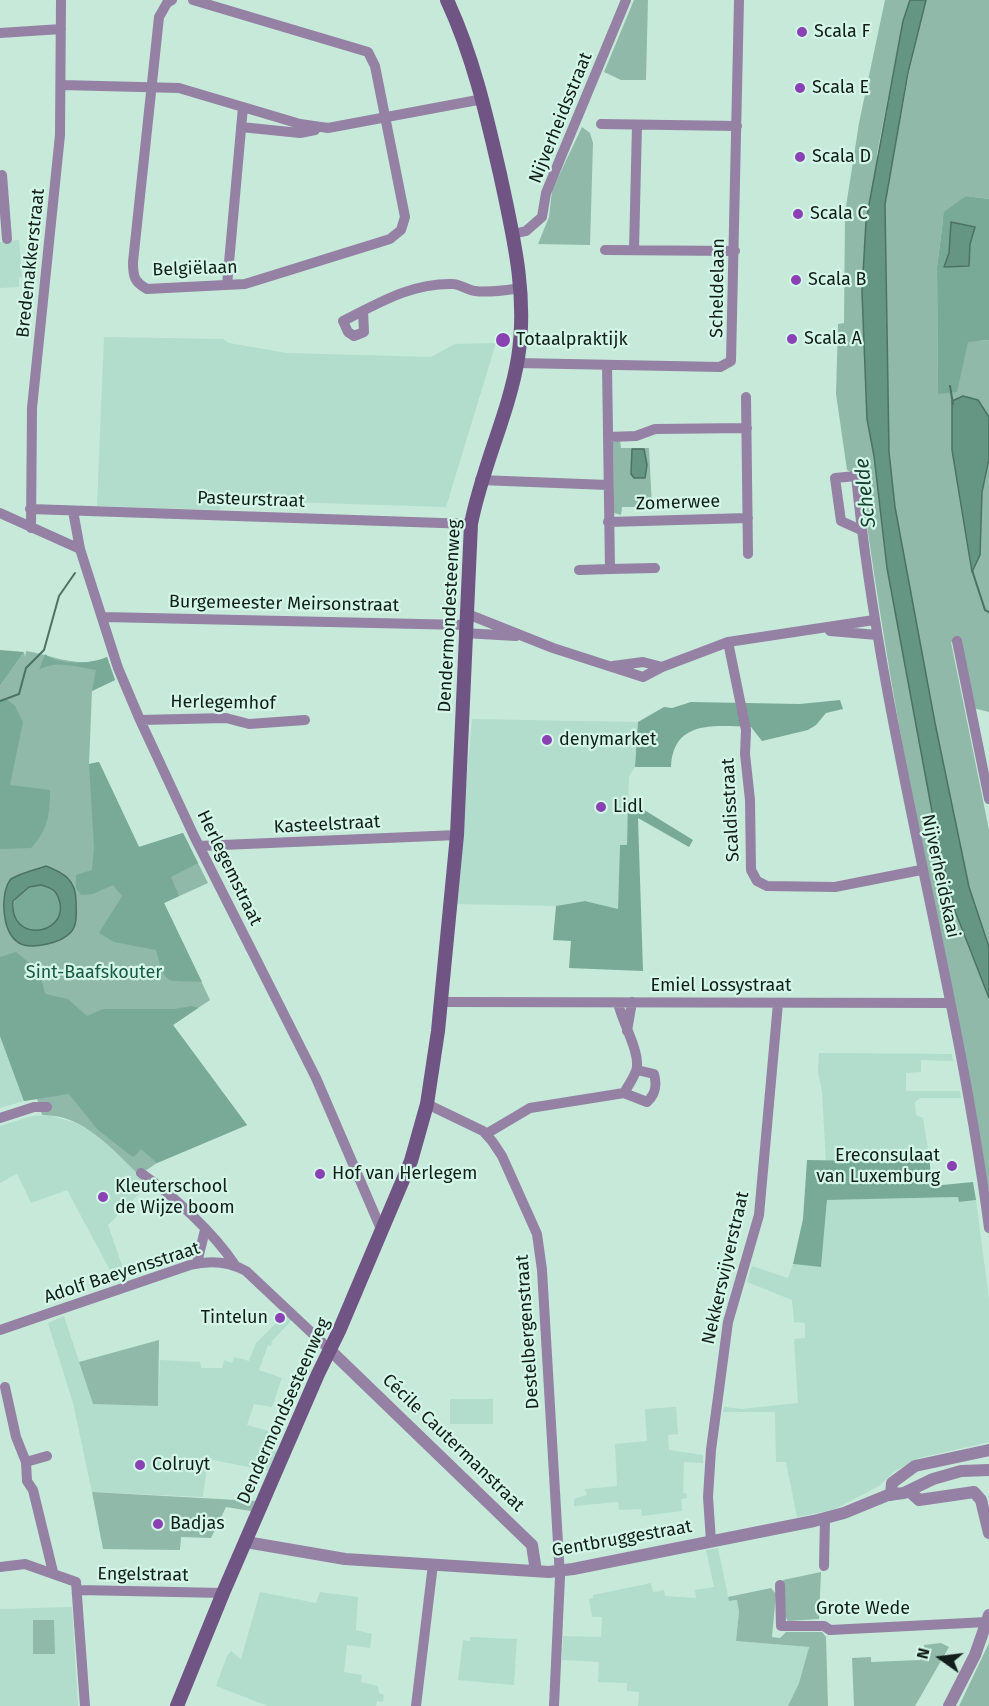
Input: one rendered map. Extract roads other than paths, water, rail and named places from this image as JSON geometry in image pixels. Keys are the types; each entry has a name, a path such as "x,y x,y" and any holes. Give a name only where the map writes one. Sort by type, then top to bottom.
{"main road":[{"name":"Dendermondesteenweg","path":"427,1104 441,1002 457,835 471,524 480,480 517,363 522,288 513,234 483,99 466,41 447,0"},
{"name":"Dendermondsesteenweg","path":"177,1706 223,1593 411,1161 427,1104"}],"street":[{"name":"Bredenakkerstraat","path":"31,528 32,408 60,135 61,0"},
{"path":"152,87 159,17 167,3 172,0"},
{"path":"193,0 368,52 375,66 385,118"},
{"name":"Nijverheidsstraat","path":"513,234 526,231 542,217 546,193 626,0"},
{"name":"Scheldelaan","path":"517,363 720,367 728,364 733,356 739,0"},
{"path":"0,33 61,29"},
{"path":"62,85 179,88 300,124 328,128"},
{"name":"Belgiëlaan","path":"152,87 134,276 138,284 147,289 245,284 390,239 401,230 405,217 385,118"},
{"path":"241,127 300,133 483,99"},
{"path":"227,285 243,107"},
{"path":"601,124 737,126"},
{"path":"634,250 637,125"},
{"path":"2,175 2,199 7,238"},
{"path":"605,250 735,251"},
{"path":"363,311 413,287 455,284 474,291 522,288"},
{"path":"607,365 610,569"},
{"path":"747,398 748,554"},
{"path":"608,437 636,436 655,429 747,428"},
{"name":"Nijverheidskaai","path":"861,530 841,521 835,478 856,476 874,620 921,870 969,1095 989,1228"},
{"path":"480,480 608,485"},
{"name":"Pasteurstraat","path":"30,509 471,524"},
{"name":"Herlegemstraat","path":"74,511 80,549 121,675 140,720 199,846 316,1078 381,1229"},
{"path":"0,513 80,549"},
{"name":"Zomerwee","path":"608,522 748,518"},
{"path":"579,570 655,568"},
{"name":"Burgemeester Meirsonstraat","path":"104,617 465,624 525,637"},
{"path":"465,624 525,637 609,666 643,662 662,667 728,642 766,635 821,630 874,620"},
{"path":"821,630 877,635"},
{"path":"957,641 989,799"},
{"name":"Scaldisstraat","path":"728,642 746,730 745,766 750,800 751,870 757,881 767,886 835,887 921,870"},
{"name":"Herlegemhof","path":"140,720 226,718 249,724 305,720"},
{"name":"Kasteelstraat","path":"199,846 457,835"},
{"name":"Emiel Lossystraat","path":"441,1002 950,1003"},
{"path":"627,1031 632,1002"},
{"path":"618,1003 622,1023 637,1054 637,1070 624,1092"},
{"name":"Nekkersvijverstraat","path":"711,1541 708,1497 711,1450 728,1322 759,1215 778,1003"},
{"path":"427,1104 489,1137 511,1119 530,1108 624,1092 647,1102 653,1096 656,1082 654,1074 637,1070"},
{"path":"0,1118 33,1107 47,1107"},
{"name":"Destelbergenstraat","path":"489,1137 502,1155 537,1234 542,1270 559,1571 554,1706"},
{"path":"141,1173 155,1183 223,1247 235,1265"},
{"path":"197,1263 205,1230"},
{"name":"Adolf Baeyensstraat","path":"0,1330 197,1263 212,1261 235,1265 246,1270 330,1350"},
{"name":"Cécile Cautermanstraat","path":"330,1350 532,1545 536,1571"},
{"path":"5,1387 16,1437 26,1462 27,1481 36,1498 53,1572"},
{"path":"891,1495 892,1483 908,1470 946,1458 989,1450"},
{"path":"26,1462 47,1456"},
{"path":"908,1470 909,1491 920,1500 974,1492 981,1500 989,1533"},
{"name":"Gentbruggestraat","path":"246,1542 345,1558 559,1571 825,1518 909,1491 917,1484 949,1474 989,1470"},
{"path":"824,1566 825,1518"},
{"name":"Engelstraat","path":"0,1567 25,1564 53,1572 76,1582 79,1590 223,1593"},
{"path":"416,1706 433,1564"},
{"name":"Grote Wede","path":"780,1585 781,1626 824,1626 830,1630 988,1618"},
{"path":"79,1590 85,1706"},
{"path":"949,1706 988,1618"}],"waterway":[{"path":"950,386 953,404"},
{"path":"972,570 985,610 989,612"},
{"path":"0,701 19,694 26,668 44,650 59,596 75,573"}],"place":[{"name":"Scala F","path":"802,32"},
{"name":"Scala E","path":"800,88"},
{"name":"Scala D","path":"800,157"},
{"name":"Scala C","path":"798,214"},
{"name":"Scala B","path":"796,280"},
{"name":"Scala A","path":"792,339"},
{"name":"Totaalpraktijk","path":"503,340"},
{"name":"denymarket","path":"547,740"},
{"name":"Lidl","path":"601,807"},
{"name":"Ereconsulaat van Luxemburg","path":"952,1166"},
{"name":"Hof van Herlegem","path":"320,1174"},
{"name":"Kleuterschool de Wijze boom","path":"103,1197"},
{"name":"Tintelun","path":"280,1318"},
{"name":"Colruyt","path":"140,1465"},
{"name":"Badjas","path":"158,1524"}],"water label":[{"name":"Schelde","path":"866,493"}],"park label":[{"name":"Sint-Baafskouter","path":"94,973"}]}
